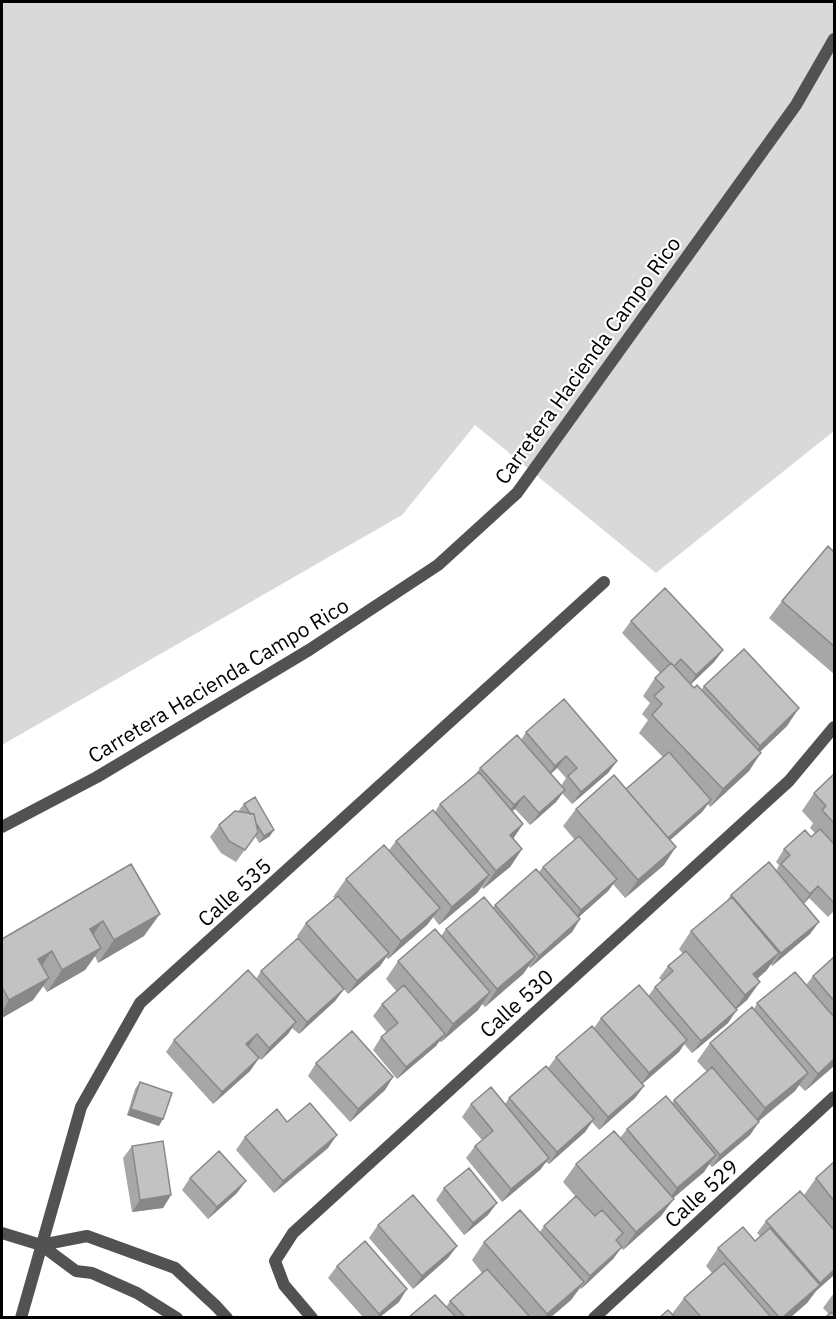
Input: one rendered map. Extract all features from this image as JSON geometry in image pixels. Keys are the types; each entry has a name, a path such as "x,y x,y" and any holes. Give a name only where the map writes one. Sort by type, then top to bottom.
{"street":[{"name":"Carretera Hacienda Campo Rico","path":"2,827 97,777 309,650 438,565 517,493 796,105 834,39"},
{"name":"Calle 535","path":"21,1317 81,1107 140,1003 604,582"},
{"name":"Calle 530","path":"312,1317 284,1285 275,1261 293,1233 789,782 834,728"},
{"name":"Calle 529","path":"594,1317 834,1098"},
{"path":"2,1233 41,1245 76,1271 92,1273 137,1293 177,1317"},
{"path":"41,1245 87,1236 175,1268 226,1317"}],"shaded area":[{"path":"2,2 834,2 834,431 656,573 475,425 402,515 2,745"}],"building":[{"path":"828,546 834,552 834,646 782,601"},
{"path":"665,588 723,650 696,675 681,659 674,666 670,663 631,621"},
{"path":"744,649 799,708 760,746 704,686"},
{"path":"671,663 694,688 697,685 761,753 723,789 652,715 662,704 654,696 664,687 655,678"},
{"path":"564,699 617,761 581,792 568,776 577,768 566,756 555,766 526,732"},
{"path":"517,735 565,790 539,813 524,796 514,805 480,768"},
{"path":"669,752 711,800 668,838 626,789"},
{"path":"479,772 523,824 510,835 522,849 496,871 440,804"},
{"path":"834,774 834,823 822,810 826,806 814,793"},
{"path":"614,775 676,847 638,880 576,809"},
{"path":"255,797 274,830 264,836 256,823 254,814 250,814 244,804"},
{"path":"433,810 489,875 452,907 396,841"},
{"path":"235,811 254,814 258,832 245,850 229,841 219,825"},
{"path":"820,829 834,844 834,903 818,886 810,894 781,864 790,855 784,849 805,830 811,837"},
{"path":"579,836 617,879 581,910 543,867"},
{"path":"384,845 440,908 401,941 346,879"},
{"path":"769,862 819,922 781,953 731,895"},
{"path":"131,864 160,914 114,940 103,921 90,929 101,948 62,970 52,951 38,959 49,978 9,1000 2,987 2,939"},
{"path":"536,869 580,919 539,956 495,905"},
{"path":"338,896 389,953 357,981 306,923"},
{"path":"484,897 535,957 497,989 446,929"},
{"path":"732,897 779,953 753,974 760,982 745,995 691,931"},
{"path":"435,929 490,992 453,1024 398,961"},
{"path":"298,938 344,989 307,1022 261,971"},
{"path":"686,951 737,1010 701,1041 655,987 673,971 668,966"},
{"path":"834,957 834,1001 813,976"},
{"path":"248,970 296,1022 269,1048 257,1034 246,1044 259,1058 222,1092 174,1040"},
{"path":"795,972 834,1017 834,1059 818,1074 757,1003"},
{"path":"404,985 445,1034 406,1067 381,1037 398,1023 382,1004"},
{"path":"639,985 687,1040 649,1073 601,1018"},
{"path":"752,1007 808,1073 765,1108 710,1043"},
{"path":"592,1026 644,1086 608,1117 556,1057"},
{"path":"352,1031 393,1077 358,1109 316,1063"},
{"path":"546,1066 594,1119 557,1152 509,1098"},
{"path":"712,1067 759,1122 720,1155 674,1100"},
{"path":"140,1082 172,1093 163,1119 131,1109"},
{"path":"491,1087 549,1158 511,1189 475,1146 493,1131 471,1104"},
{"path":"666,1096 716,1155 677,1188 627,1129"},
{"path":"310,1103 337,1135 283,1181 245,1137 277,1109 287,1122"},
{"path":"614,1131 674,1199 636,1232 576,1164"},
{"path":"163,1141 171,1195 140,1200 132,1146"},
{"path":"219,1151 246,1181 217,1207 190,1178"},
{"path":"834,1162 834,1201 816,1178"},
{"path":"469,1168 497,1203 473,1223 444,1188"},
{"path":"800,1191 834,1230 834,1270 820,1283 766,1221"},
{"path":"413,1195 457,1246 422,1276 378,1225"},
{"path":"576,1196 595,1216 602,1210 623,1233 616,1240 622,1247 590,1276 544,1226"},
{"path":"520,1210 584,1282 547,1314 484,1242"},
{"path":"743,1227 755,1241 770,1228 820,1285 783,1317 779,1317 718,1248"},
{"path":"365,1241 407,1289 379,1314 337,1266"},
{"path":"724,1263 771,1317 701,1317 684,1298"},
{"path":"487,1269 530,1317 465,1317 450,1301"},
{"path":"435,1295 456,1317 409,1317"},
{"path":"668,1310 675,1317 660,1317"},
{"path":"831,1312 834,1317 826,1317"}]}
